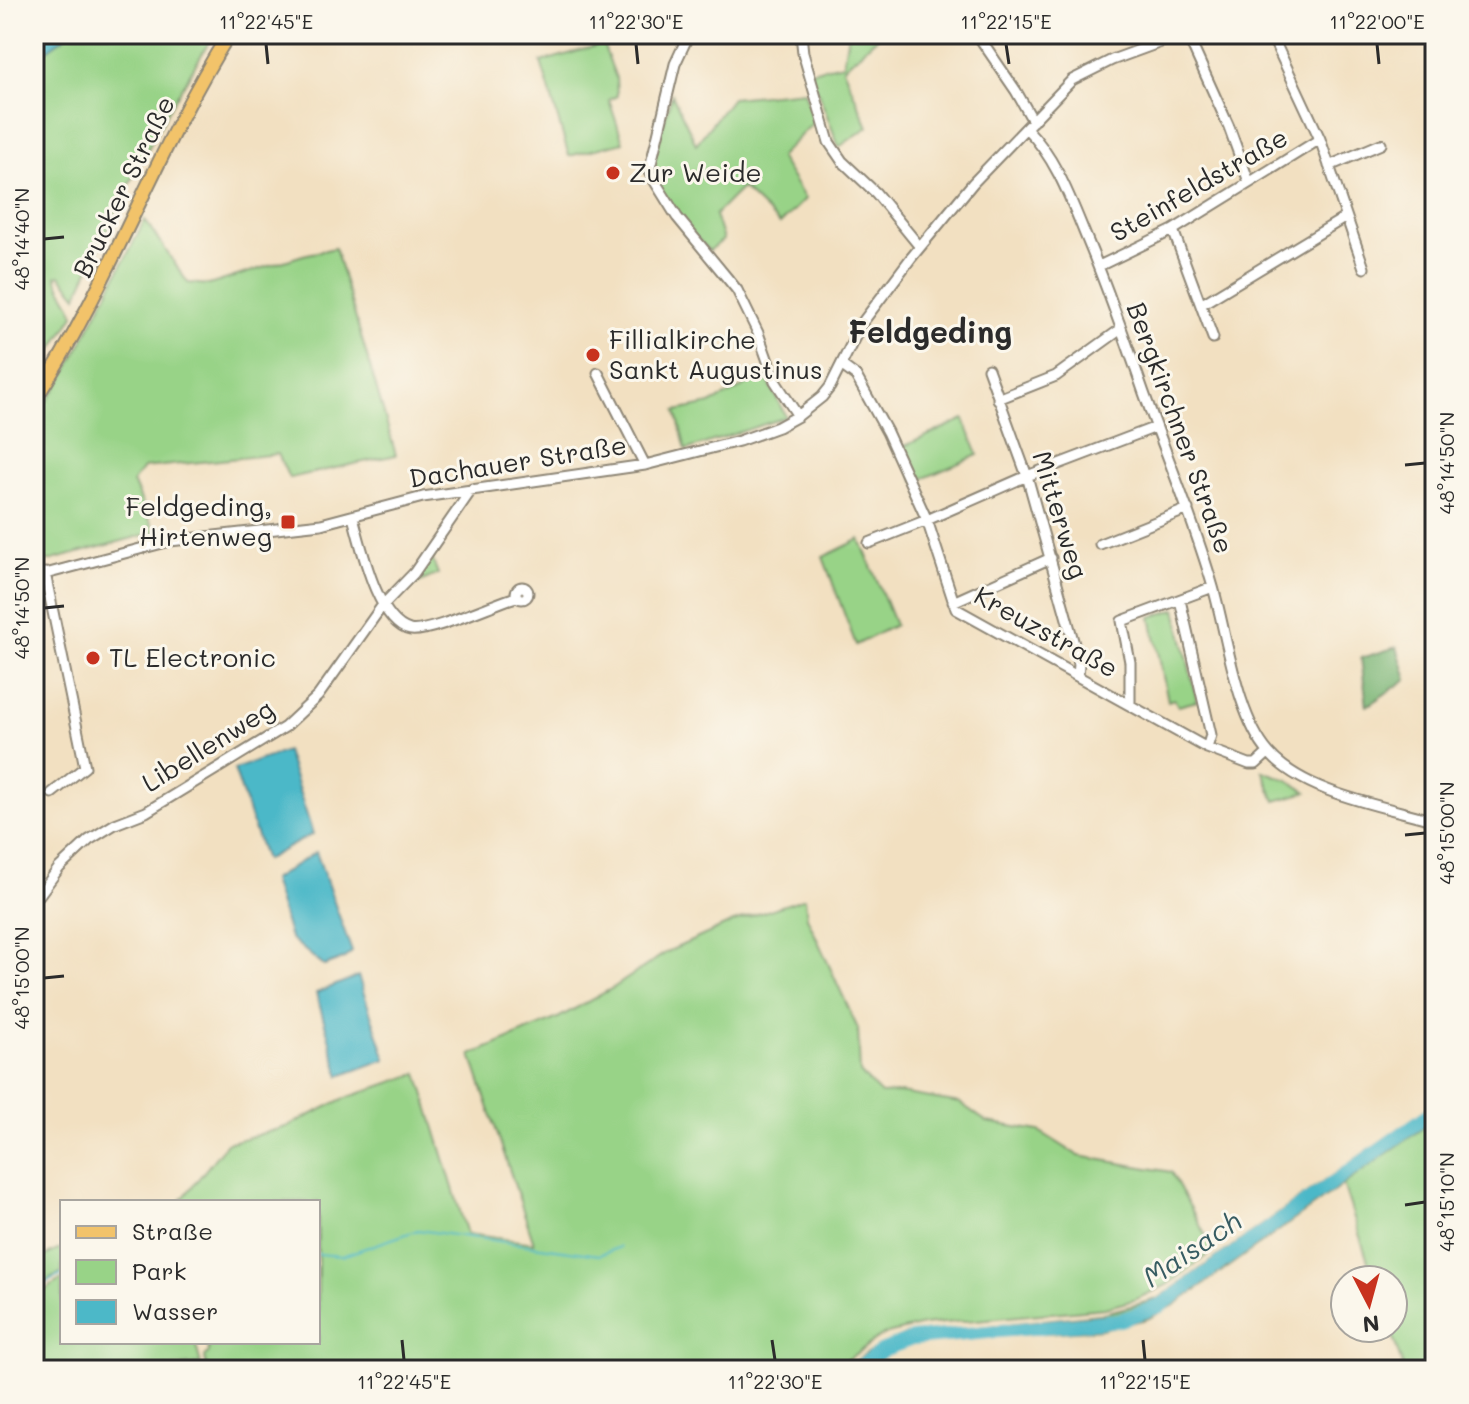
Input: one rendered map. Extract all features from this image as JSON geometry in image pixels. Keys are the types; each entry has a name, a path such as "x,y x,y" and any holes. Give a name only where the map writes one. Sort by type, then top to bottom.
{"main road":[{"name":"Brucker Straße","path":"34,401 92,302 181,120 229,34"}],"street":[{"path":"689,34 675,64 649,172 677,217 737,290 758,333 775,381 798,416"},
{"path":"801,34 803,53 829,142 842,161 876,193 920,247"},
{"name":"Bergkirchner Straße","path":"977,34 1016,91 1029,125 1055,169 1099,266 1188,509 1213,587 1245,708 1268,753"},
{"path":"1185,34 1229,127 1249,182"},
{"name":"Dachauer Straße","path":"34,577 170,541 321,524 423,497 645,465 739,441 798,416 830,387 862,323 920,247 973,183 1029,125 1078,77 1112,60 1185,34"},
{"path":"1271,34 1320,139 1364,268"},
{"name":"Steinfeldstraße","path":"1099,266 1173,230 1320,139"},
{"path":"1329,166 1381,144"},
{"path":"1202,304 1346,217"},
{"path":"1173,230 1213,338"},
{"path":"998,399 1056,376 1121,329"},
{"name":"Kreuzstraße","path":"841,365 856,376 869,397 927,520 956,609 1207,748 1249,764 1256,764 1268,753"},
{"name":"Mitterweg","path":"988,369 1027,476 1079,664 1078,676"},
{"path":"598,373 645,465"},
{"path":"869,543 1027,476 1156,427"},
{"name":"Libellenweg","path":"34,902 59,868 89,840 115,824 146,812 285,727 318,696 382,606 414,573 472,489"},
{"path":"1100,544 1188,509"},
{"path":"353,517 382,606 401,625 411,630 516,597"},
{"path":"953,602 1051,558"},
{"path":"45,573 85,767 52,793"},
{"path":"1130,705 1130,662 1122,621 1213,587"},
{"path":"1180,600 1211,735 1207,748"},
{"path":"1268,753 1288,770 1320,787 1435,821"}],"green space":[{"path":"69,34 214,34 169,109 121,200 77,296 60,275 56,276 74,315 34,379 34,177 40,158 34,150 34,59"},
{"path":"848,34 881,34 843,68 868,127 839,147 810,71 843,64"},
{"path":"603,44 616,78 617,96 609,100 623,142 569,156 541,62"},
{"path":"804,91 814,122 779,157 805,199 780,224 742,188 715,215 723,240 709,251 676,216 649,173 672,94 696,144 732,98"},
{"path":"145,220 188,283 209,285 335,248 396,455 289,478 278,454 143,468 133,482 155,532 34,565 34,419 65,375"},
{"path":"765,375 786,417 686,450 676,411 710,404"},
{"path":"964,419 978,455 915,482 900,448"},
{"path":"860,539 895,625 856,645 823,557"},
{"path":"431,556 438,574 416,584 413,579"},
{"path":"1176,609 1197,701 1178,706 1174,699 1168,701 1151,617"},
{"path":"1397,647 1407,679 1367,706 1361,658"},
{"path":"1263,771 1288,780 1307,792 1275,801"},
{"path":"805,898 807,917 858,1029 860,1073 881,1094 900,1093 960,1103 987,1122 1039,1131 1079,1156 1171,1172 1214,1251 1167,1285 1134,1300 1105,1308 923,1325 883,1335 832,1370 207,1370 205,1357 209,1353 208,1344 320,1344 320,1200 182,1200 227,1143 286,1127 343,1099 418,1073 467,1234 534,1243 471,1055 558,1018 613,988 667,952 731,923"},
{"path":"1435,1103 1435,1119 1173,1306 1147,1319 1101,1329 920,1342 888,1353 869,1370 844,1370 866,1353 905,1335 1100,1314 1158,1299"},
{"path":"1435,1119 1435,1370 1404,1370 1395,1344 1409,1344 1409,1264 1369,1264 1343,1184"},
{"path":"60,1249 60,1274 34,1287 34,1261"},
{"path":"60,1280 60,1344 196,1344 201,1364 140,1370 34,1370 34,1297"}],"water":[{"path":"34,34 69,34 34,59"},
{"path":"286,751 313,834 265,860 234,769"},
{"path":"316,852 352,952 324,966 290,938 272,880"},
{"path":"358,976 386,1059 340,1076 316,993"}],"waterway":[{"name":"Maisach","path":"854,1370 883,1350 912,1339 1120,1320 1160,1306 1435,1110"},
{"path":"320,1254 342,1256 418,1230 599,1255 620,1247"},
{"path":"34,1288 60,1276"}],"place":[{"name":"Zur Weide","path":"613,173"},
{"name":"Fillialkirche Sankt Augustinus","path":"593,355"},
{"name":"Feldgeding, Hirtenweg","path":"288,522"},
{"name":"TL Electronic","path":"93,658"}],"district":[{"name":"Feldgeding","path":"930,333"}]}
